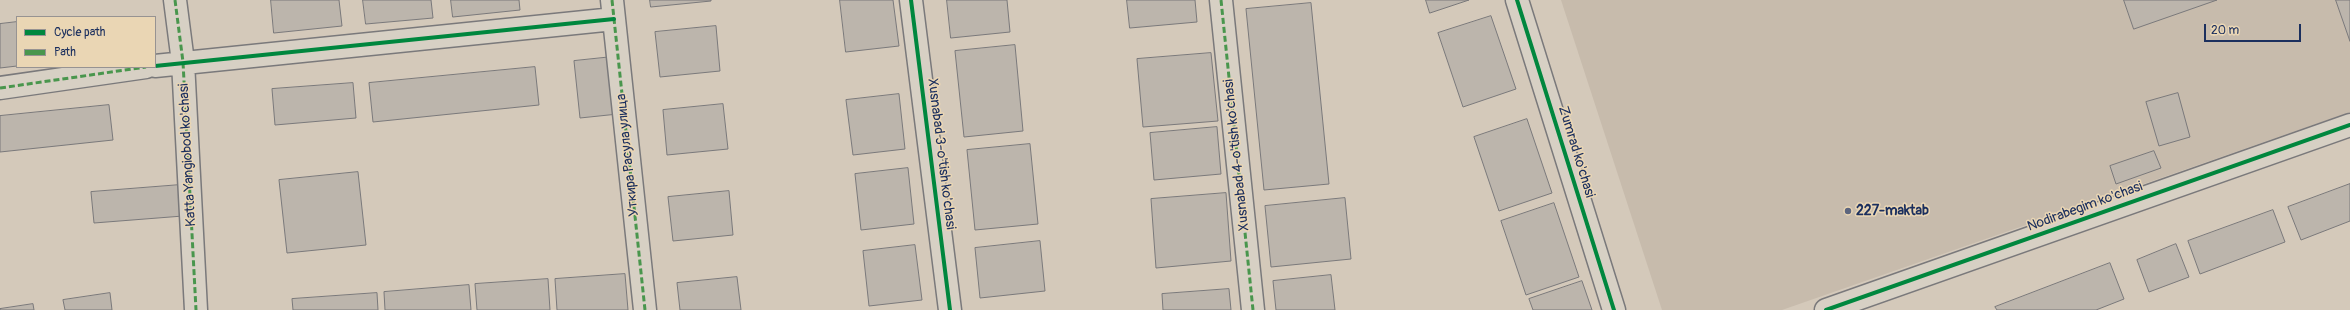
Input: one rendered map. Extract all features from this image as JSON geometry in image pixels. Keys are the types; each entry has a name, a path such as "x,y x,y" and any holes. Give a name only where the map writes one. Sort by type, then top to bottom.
{"street":[{"name":"Katta Yangiobod ko'chasi","path":"175,0 183,62 196,310"},
{"name":"Xusnabad 3-o'tish ko'chasi","path":"911,0 950,310"},
{"name":"Xusnabad 4-o'tish ko'chasi","path":"1221,0 1253,310"},
{"name":"Zumrad ko'chasi","path":"1517,0 1614,310"},
{"path":"156,66 613,9"},
{"name":"Уткира Расула улица","path":"613,9 645,310"},
{"path":"0,88 139,68"},
{"name":"Nodirabegim ko'chasi","path":"1826,310 2350,124"}],"shaded area":[{"name":"227-maktab","path":"1561,0 2350,0 2350,112 1782,310 1662,310"}],"building":[{"path":"271,0 339,0 342,26 274,33"},
{"path":"363,0 431,0 433,18 366,24"},
{"path":"451,0 519,0 520,10 453,17"},
{"path":"650,0 711,0 711,1 651,7"},
{"path":"840,0 893,0 899,46 846,52"},
{"path":"947,0 1007,0 1010,32 951,38"},
{"path":"1127,0 1195,0 1197,22 1130,28"},
{"path":"1426,0 1469,0 1430,13"},
{"path":"2124,0 2217,0 2134,29"},
{"path":"2336,0 2350,0 2350,41"},
{"path":"1311,3 1329,184 1264,190 1246,9"},
{"path":"1491,16 1516,89 1463,107 1438,33"},
{"path":"16,22 16,66 0,68 0,24"},
{"path":"716,26 720,71 660,77 655,32"},
{"path":"1015,45 1023,131 964,137 955,51"},
{"path":"1211,53 1218,121 1143,127 1137,59"},
{"path":"612,57 618,114 580,118 574,61"},
{"path":"535,67 539,105 373,122 369,83"},
{"path":"353,83 356,118 275,125 272,89"},
{"path":"2178,93 2190,137 2159,146 2146,102"},
{"path":"899,94 905,149 853,155 846,100"},
{"path":"723,104 728,149 667,155 663,110"},
{"path":"109,105 113,140 0,152 0,116"},
{"path":"1527,119 1552,193 1499,211 1474,137"},
{"path":"1217,127 1221,174 1154,180 1150,133"},
{"path":"1030,144 1038,224 975,230 967,150"},
{"path":"2154,151 2161,168 2116,184 2110,166"},
{"path":"908,168 914,224 861,230 855,174"},
{"path":"358,172 366,245 287,253 279,180"},
{"path":"2350,184 2350,221 2301,240 2288,207"},
{"path":"180,185 183,216 94,223 91,192"},
{"path":"729,191 733,235 673,241 668,197"},
{"path":"1226,193 1231,261 1156,268 1151,199"},
{"path":"1345,198 1351,259 1271,267 1265,206"},
{"path":"1554,203 1579,277 1526,295 1501,221"},
{"path":"2273,210 2285,242 2200,274 2188,241"},
{"path":"1040,241 1045,291 980,298 975,248"},
{"path":"2176,244 2189,277 2149,292 2137,260"},
{"path":"915,245 922,300 869,306 863,251"},
{"path":"2110,263 2124,299 2096,310 1997,310 1995,307"},
{"path":"625,274 628,310 557,310 555,279"},
{"path":"1331,275 1335,310 1276,310 1273,281"},
{"path":"737,277 741,310 680,310 677,283"},
{"path":"548,279 550,310 477,310 475,284"},
{"path":"1582,281 1592,310 1533,310 1529,299"},
{"path":"469,285 471,310 385,310 384,292"},
{"path":"1229,289 1231,310 1163,310 1162,294"},
{"path":"110,293 112,310 65,310 63,300"},
{"path":"377,293 378,310 293,310 292,299"},
{"path":"33,304 34,310 0,310 0,309"}],"marked path":[{"path":"175,0 183,62 196,310"},
{"path":"612,0 645,310"},
{"path":"1221,0 1253,310"},
{"path":"0,88 139,68"}],"cycle path":[{"path":"911,0 950,310"},
{"path":"1517,0 1614,310"},
{"path":"156,66 614,19"},
{"path":"1826,310 2350,125"}],"place":[{"name":"227-maktab","path":"1848,211"}]}
